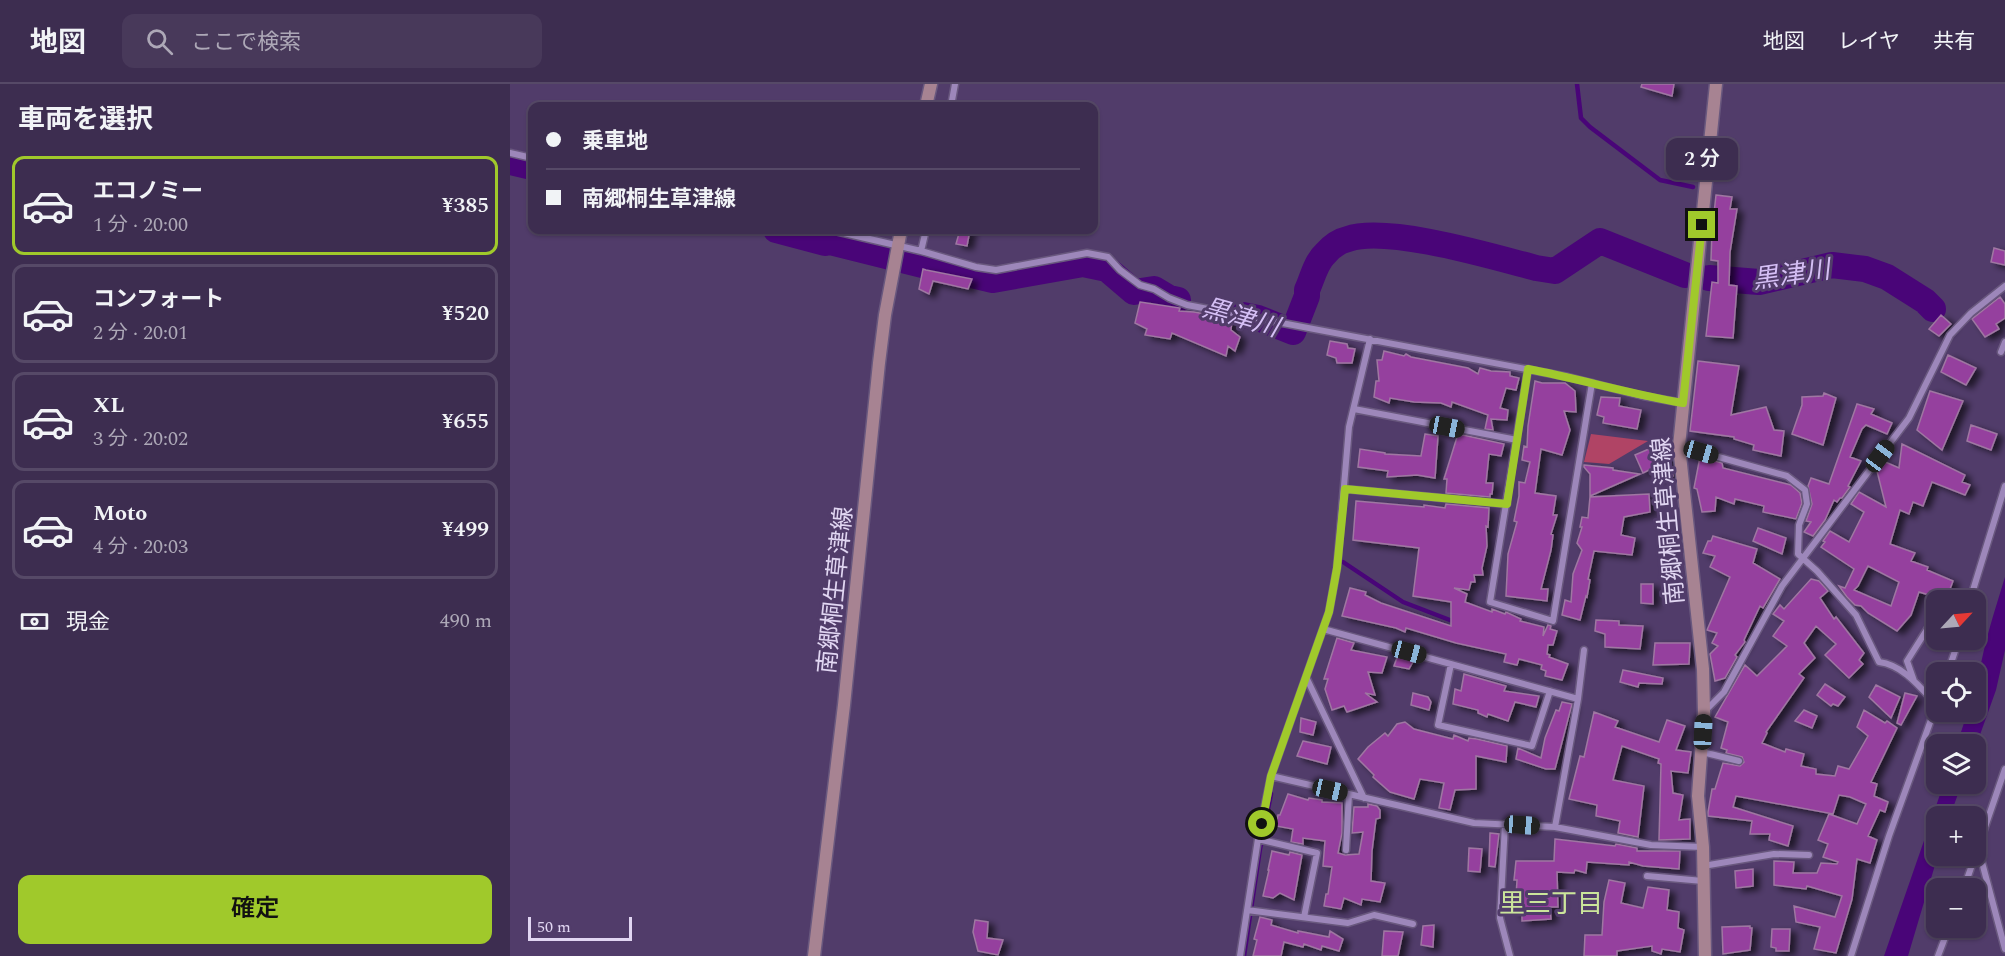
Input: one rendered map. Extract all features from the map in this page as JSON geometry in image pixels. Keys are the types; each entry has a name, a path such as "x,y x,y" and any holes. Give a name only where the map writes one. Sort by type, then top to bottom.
{"main road":[{"path":"927,102 931,84"},
{"name":"南郷桐生草津線","path":"1705,956 1703,847 1698,796 1704,712 1703,669 1679,446 1716,84"},
{"name":"南郷桐生草津線","path":"814,956 844,705 879,363 885,315 900,234"}],"street":[{"path":"952,102 955,84"},
{"path":"510,153 528,157"},
{"path":"848,234 921,251 975,267 996,270 1087,253 1108,257 1120,270 1140,285 1154,289 1187,305 1528,369 1683,403"},
{"path":"921,251 925,234"},
{"path":"1704,712 1724,692 1782,586 1909,418 1950,335 1971,313 2005,286"},
{"path":"1240,956 1258,839 1271,776 1329,612 1337,568 1349,427 1370,339"},
{"path":"2001,352 2005,342"},
{"path":"1528,369 1490,602 1553,621 1592,383"},
{"path":"1354,409 1517,440"},
{"path":"1679,446 1787,476 1806,490 1807,504 1799,525 1798,554 1856,615 1879,662 1891,663 1914,681 1926,694"},
{"path":"1973,590 2005,486"},
{"path":"1345,489 1507,504"},
{"path":"1323,629 1578,699"},
{"path":"1914,681 1907,661 1926,632"},
{"path":"1555,827 1578,699 1584,650"},
{"path":"1451,664 1438,725 1532,746 1550,691"},
{"path":"1307,678 1364,798"},
{"path":"1851,956 1889,836 1930,722"},
{"path":"1702,752 1739,762"},
{"path":"1986,825 2005,768"},
{"path":"1271,776 1474,823 1555,827 1651,845 1703,847"},
{"path":"1346,850 1349,794"},
{"path":"1505,824 1500,918 1510,956"},
{"path":"1258,839 1317,853 1304,917"},
{"path":"1703,866 1774,854 1809,855"},
{"path":"1983,866 2005,949"},
{"path":"1647,876 1703,881"},
{"path":"1247,910 1348,923 1374,915 1413,924"},
{"path":"1938,956 1945,938"}],"shaded area":[{"path":"1591,434 1648,441 1609,464 1584,462"},
{"path":"2005,577 2005,650 1996,690 1986,718 1986,662 1982,662"},
{"path":"1964,722 1985,722 1980,734 1960,734"},
{"path":"1940,794 1958,794 1954,806 1936,806"},
{"path":"1926,835 1926,866 1935,866 1931,878 1926,878 1926,895 1908,956 1884,956"}],"building":[{"path":"1642,84 1674,84 1672,96 1641,87"},
{"path":"1716,195 1732,197 1730,209 1737,209 1730,252 1729,285 1737,286 1733,338 1706,336 1712,282 1718,283 1718,261 1711,260"},
{"path":"959,234 969,234 967,246 956,244"},
{"path":"1994,248 2005,251 2005,265 1991,262"},
{"path":"923,269 972,279 968,289 933,281 929,294 919,289"},
{"path":"2000,297 2005,304 2005,318 1996,324 1999,329 1985,337 1972,319"},
{"path":"1140,302 1232,319 1231,330 1240,337 1235,351 1228,346 1226,356 1172,333 1170,339 1145,335 1147,329 1135,323"},
{"path":"1941,315 1951,324 1939,336 1929,329"},
{"path":"1330,341 1347,344 1348,348 1355,349 1352,363 1337,363 1336,358 1327,355"},
{"path":"1384,351 1468,368 1478,374 1480,368 1510,372 1510,376 1519,378 1516,390 1506,388 1500,408 1508,410 1507,420 1491,419 1493,430 1485,429 1488,415 1452,402 1451,407 1441,403 1390,398 1389,403 1374,397 1376,381 1379,381 1377,360 1382,360"},
{"path":"1948,355 1976,368 1966,385 1941,372"},
{"path":"1698,361 1739,366 1731,415 1766,407 1774,430 1784,431 1781,456 1753,450 1754,445 1734,439 1734,437 1690,431"},
{"path":"1535,381 1565,383 1575,391 1576,412 1564,411 1570,430 1562,455 1541,449 1535,493 1556,496 1553,515 1557,515 1551,534 1553,535 1551,550 1541,589 1548,589 1547,601 1506,596 1508,554 1517,522 1514,521 1519,482 1525,483 1530,462 1522,460 1524,446 1527,447"},
{"path":"1930,391 1963,401 1942,450 1917,430"},
{"path":"1824,393 1836,398 1823,445 1792,434 1802,405 1802,397 1823,396"},
{"path":"1601,397 1620,398 1619,406 1641,410 1637,429 1603,423 1604,417 1597,415"},
{"path":"1857,404 1874,409 1871,414 1892,423 1887,434 1866,425 1862,429 1850,457 1861,461 1848,486 1850,487 1842,498 1837,502 1834,500 1825,520 1813,536 1804,532 1811,522 1806,521 1812,504 1808,486 1811,478 1829,484"},
{"path":"1971,425 1997,434 1991,450 1967,441"},
{"path":"1425,434 1438,436 1435,478 1417,475 1387,477 1388,471 1358,467 1360,449 1385,454 1421,456"},
{"path":"1458,434 1504,444 1501,456 1489,454 1486,483 1493,483 1490,497 1446,493 1447,479 1444,479"},
{"path":"1662,438 1671,456 1667,458 1673,476 1660,478 1659,465 1643,473 1635,455 1656,446 1656,439"},
{"path":"1902,444 1965,475 1962,482 1970,485 1965,495 1932,482 1923,506 1913,502 1909,514 1900,510 1890,544 1915,553 1911,561 1928,567 1927,570 1953,581 1950,590 1926,590 1926,594 1919,592 1911,615 1897,631 1861,606 1855,605 1847,597 1839,586 1845,588 1854,569 1821,547 1830,531 1849,542 1864,512 1851,504 1859,492 1886,507 1877,471 1883,461 1899,468","holes":["1868,566 1899,582 1891,606 1854,590"]},
{"path":"1700,457 1722,463 1723,468 1791,485 1800,493 1802,503 1796,519 1763,512 1764,506 1735,499 1734,504 1716,497 1715,511 1702,512 1697,489 1694,488"},
{"path":"1584,465 1640,474 1590,496 1590,474"},
{"path":"1649,494 1650,512 1624,517 1621,535 1635,538 1632,555 1594,551 1587,597 1580,620 1562,615 1565,600 1571,602 1573,574 1582,550 1577,543 1582,527 1580,527 1582,517 1588,518 1590,497"},
{"path":"1356,501 1424,507 1424,505 1445,508 1446,504 1489,508 1483,575 1474,575 1475,582 1471,582 1469,590 1454,588 1467,594 1465,602 1492,612 1492,609 1505,614 1506,612 1521,619 1520,621 1544,627 1543,636 1548,625 1551,626 1550,629 1557,631 1553,645 1548,645 1547,654 1550,655 1549,657 1568,664 1562,680 1545,676 1546,671 1541,669 1542,665 1519,659 1517,665 1504,662 1506,654 1456,643 1406,628 1405,632 1342,616 1350,588 1366,592 1365,595 1381,603 1451,626 1451,602 1413,596 1419,548 1353,540"},
{"path":"1758,528 1786,538 1782,554 1753,541"},
{"path":"1713,536 1757,549 1753,563 1780,579 1763,608 1760,606 1745,642 1735,655 1737,657 1725,678 1715,681 1710,654 1718,646 1712,643 1717,633 1707,630 1730,577 1710,567 1715,556 1703,553"},
{"path":"1811,579 1819,581 1828,591 1820,598 1834,619 1836,617 1864,653 1859,660 1863,664 1849,678 1825,655 1836,644 1816,626 1804,643 1815,658 1799,674 1804,678 1766,732 1762,743 1785,752 1786,749 1804,754 1801,766 1816,769 1816,774 1835,776 1838,766 1849,769 1868,736 1857,727 1864,710 1897,728 1871,782 1877,784 1874,796 1888,802 1885,812 1880,810 1868,836 1877,840 1870,863 1857,859 1852,899 1836,953 1814,949 1820,927 1796,922 1794,906 1835,917 1842,896 1807,886 1806,889 1774,885 1774,861 1794,862 1793,873 1817,873 1821,863 1837,864 1838,862 1823,857 1828,844 1818,840 1829,814 1857,824 1866,804 1839,795 1833,814 1736,796 1733,807 1793,826 1788,846 1769,840 1770,834 1750,834 1752,821 1708,816 1712,789 1715,789 1723,763 1740,766 1744,762 1742,757 1726,753 1727,750 1721,748 1728,722 1715,717 1745,665 1757,676 1787,646 1773,636 1784,621 1773,614 1780,605 1784,609"},
{"path":"1641,584 1653,584 1653,604 1641,603"},
{"path":"1596,620 1619,621 1619,625 1643,626 1640,649 1605,647 1605,634 1595,631"},
{"path":"1337,638 1354,643 1351,650 1387,657 1382,673 1368,672 1375,695 1365,693 1377,702 1347,712 1344,706 1332,710 1325,689 1328,679 1324,679"},
{"path":"1655,643 1690,643 1689,664 1653,665"},
{"path":"1398,655 1414,660 1409,669 1394,666"},
{"path":"1623,670 1663,678 1662,684 1639,683 1638,687 1620,682"},
{"path":"1464,674 1506,686 1504,691 1539,696 1536,707 1515,702 1508,721 1488,714 1487,717 1478,713 1478,710 1453,704 1455,689 1461,691"},
{"path":"1825,684 1845,697 1838,706 1833,704 1831,706 1817,695"},
{"path":"1876,685 1900,697 1891,718 1869,697"},
{"path":"1413,693 1428,697 1431,702 1429,710 1411,705"},
{"path":"1905,693 1917,696 1901,725 1897,723"},
{"path":"1562,702 1572,704 1555,769 1546,769 1516,759 1518,748 1541,758 1545,738 1556,710 1559,711"},
{"path":"1804,710 1817,716 1812,728 1795,721"},
{"path":"1594,712 1618,721 1615,727 1659,742 1667,720 1685,726 1676,750 1691,752 1688,773 1671,771 1673,793 1683,795 1679,820 1690,819 1690,839 1659,840 1661,764 1658,763 1659,759 1622,746 1613,780 1644,786 1638,837 1618,833 1620,821 1596,816 1597,805 1569,799 1580,756 1584,757"},
{"path":"1301,718 1316,722 1313,735 1300,732"},
{"path":"1405,722 1414,729 1453,739 1454,735 1468,741 1469,738 1477,739 1507,746 1506,762 1476,756 1476,789 1455,790 1450,810 1439,808 1444,783 1420,779 1414,799 1390,792 1358,759 1385,733 1388,736 1397,724"},
{"path":"1303,741 1331,747 1327,764 1297,756"},
{"path":"1288,794 1308,800 1309,798 1322,800 1322,802 1342,803 1342,833 1338,853 1345,855 1359,854 1363,832 1352,833 1354,807 1368,807 1368,804 1377,806 1380,810 1380,818 1376,819 1371,881 1385,883 1380,902 1362,899 1361,905 1344,898 1341,909 1324,906 1332,867 1323,866 1325,841 1303,838 1303,844 1291,842 1293,829 1276,826 1278,815 1280,815"},
{"path":"1490,833 1499,834 1495,867 1489,866"},
{"path":"1555,839 1615,846 1616,844 1637,848 1637,851 1680,851 1679,869 1643,866 1629,862 1629,865 1587,862 1586,873 1575,870 1574,873 1557,872 1558,907 1550,907 1551,919 1522,921 1522,913 1515,914 1516,861 1554,861"},
{"path":"1469,848 1482,849 1480,872 1468,871"},
{"path":"1272,851 1302,855 1294,900 1280,893 1273,898 1263,896"},
{"path":"1753,869 1753,886 1736,888 1735,871"},
{"path":"1609,880 1625,883 1621,903 1643,908 1648,887 1669,890 1667,910 1679,912 1678,928 1684,930 1680,952 1662,949 1661,954 1652,951 1652,946 1617,951 1617,956 1584,956 1585,935 1602,935 1604,902"},
{"path":"1260,917 1272,920 1271,925 1298,933 1298,931 1329,937 1330,931 1343,939 1339,951 1322,946 1321,950 1304,944 1303,947 1284,942 1281,956 1253,956 1257,940 1254,939"},
{"path":"975,920 988,922 987,938 1003,940 998,955 978,951 973,932"},
{"path":"1434,925 1433,947 1421,945 1423,926"},
{"path":"1750,926 1752,928 1750,950 1723,954 1722,927"},
{"path":"1772,929 1790,929 1789,951 1776,951 1776,948 1771,947"},
{"path":"1384,931 1403,932 1398,956 1382,956"}],"waterway":[{"path":"1577,84 1581,118 1590,127 1660,180 1693,187"},
{"name":"黒津川","path":"510,162 528,166"},
{"name":"黒津川","path":"791,234 958,274 959,272 993,280 1083,264 1107,269 1134,292 1154,289 1169,298 1178,300"},
{"name":"黒津川","path":"1243,315 1258,318 1293,332 1307,296 1307,290 1322,257 1341,241 1366,236 1414,239 1555,271 1600,241 1685,275"},
{"name":"黒津川","path":"1709,278 1759,282 1832,265 1865,269 1887,277 1925,301 1933,309"},
{"path":"1343,562 1403,602 1455,622"},
{"path":"1244,956 1260,849 1271,794"}],"district":[{"name":"里三丁目","path":"1551,903"}],"route":[{"path":"1262,824 1271,776 1329,612 1337,568 1345,489 1507,504 1528,369 1683,403 1702,225"}]}
